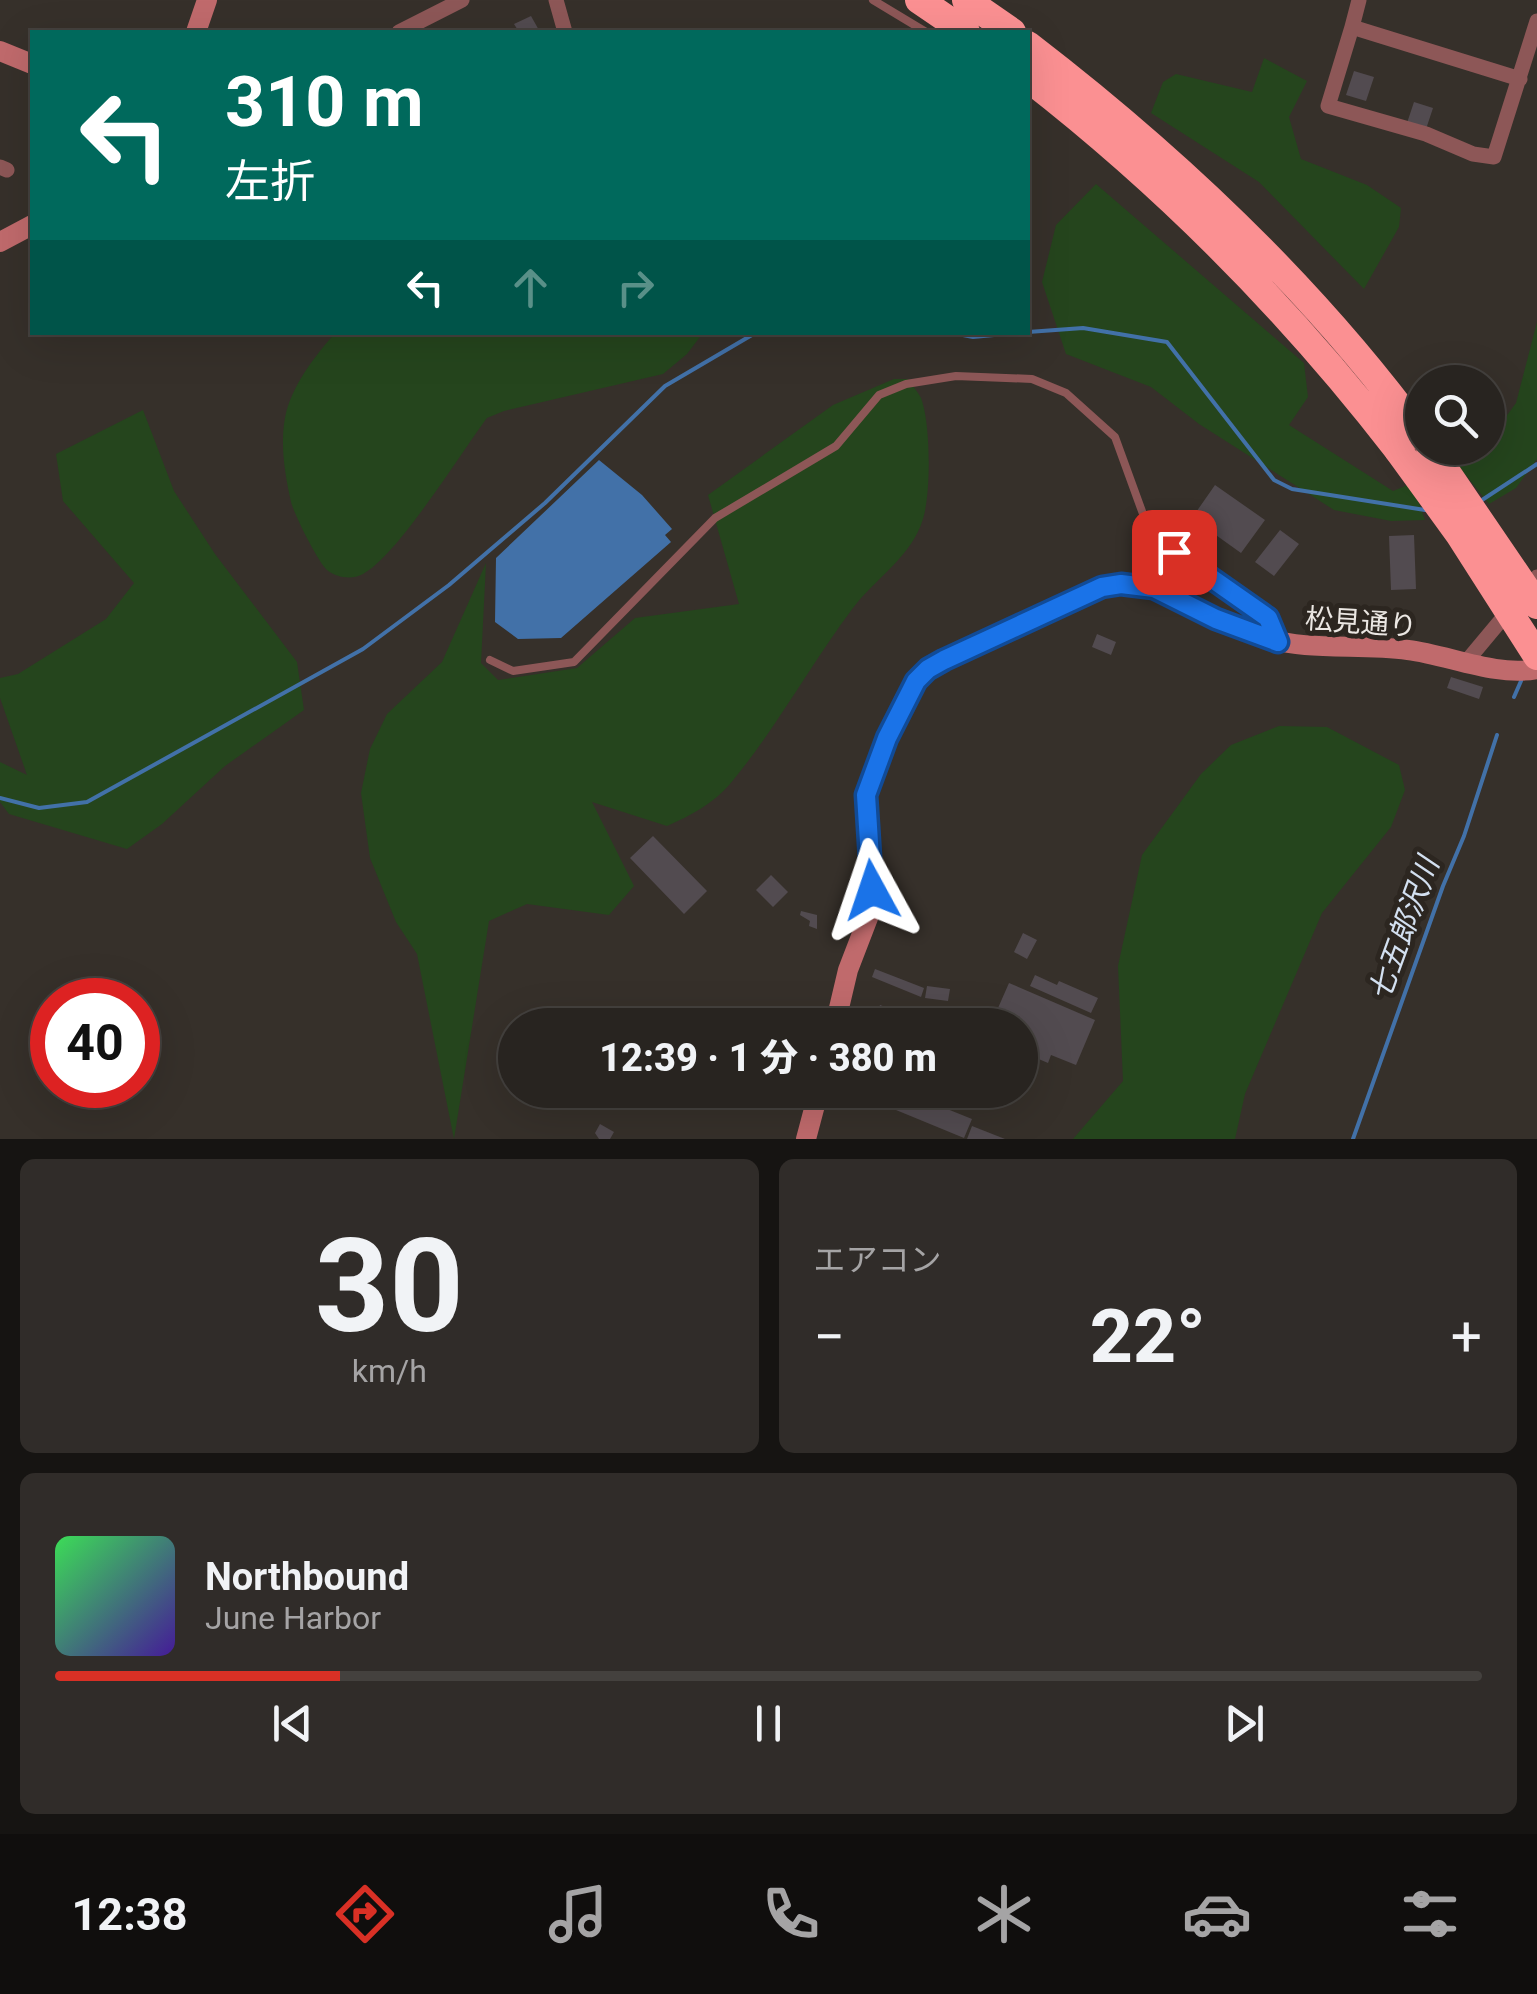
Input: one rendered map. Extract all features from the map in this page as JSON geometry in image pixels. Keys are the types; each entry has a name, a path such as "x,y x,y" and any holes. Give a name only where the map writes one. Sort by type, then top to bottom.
{"highway":[{"path":"919,0 963,30"},
{"path":"966,0 1009,30"},
{"path":"1030,47 1185,174 1266,254 1365,364 1405,423"},
{"path":"1030,80 1165,193 1322,354 1405,430"},
{"path":"1428,465 1459,534 1537,656"},
{"path":"1435,465 1537,606"}],"street":[{"path":"197,30 206,0"},
{"path":"422,28 462,0"},
{"path":"556,0 564,30"},
{"path":"1360,0 1328,106 1426,134 1473,154 1494,157 1537,21"},
{"path":"1352,27 1520,79"},
{"path":"0,51 30,63"},
{"path":"0,242 30,226"},
{"path":"1466,662 1537,578"},
{"name":"松見通り","path":"839,1008 848,970 868,918 872,890 866,795 904,700 928,669 1102,587 1121,584 1154,588 1216,619 1300,647 1410,650 1497,669 1537,669"},
{"path":"806,1139 814,1108"}],"lane":[{"path":"873,0 923,30"},
{"path":"490,660 514,671 574,662 716,518 836,446 879,394 906,384 956,376 1032,380 1066,392 1115,437 1143,514 1174,552 1268,618 1278,642"}],"green space":[{"path":"1264,58 1307,81 1289,117 1301,159 1367,185 1401,208 1399,227 1364,289 1259,182 1151,113 1163,82 1176,74 1252,92"},
{"path":"1096,184 1304,363 1308,397 1289,425 1393,491 1456,465 1505,465 1505,418 1516,403 1537,322 1537,459 1516,488 1489,504 1465,474 1418,500 1425,520 1391,521 1334,510 1199,424 1151,387 1066,354 1042,282 1056,225"},
{"path":"334,335 701,335 687,354 663,374 487,418 393,547 363,574 349,577 335,575 318,558 291,502 285,471 285,418 298,383"},
{"path":"894,379 908,379 915,388 927,424 927,493 918,532 902,556 853,608 763,741 717,797 667,826 592,802 634,886 609,915 527,904 489,921 454,1139 417,954 396,922 370,858 361,793 370,749 387,714 442,662 486,563 481,663 498,680 577,668 635,618 739,604 708,495 833,405"},
{"path":"143,410 174,491 215,554 297,662 304,710 225,766 162,824 127,849 9,814 0,802 0,762 27,775 0,698 0,678 18,674 106,619 134,583 63,501 56,454"},
{"path":"1279,726 1327,727 1399,765 1405,790 1391,827 1322,913 1245,1094 1235,1139 1073,1139 1123,1081 1118,966 1142,855 1201,774 1231,745"}],"water":[{"path":"599,460 642,495 672,529 665,535 671,542 561,638 518,639 495,622 496,558"}],"building":[{"path":"531,16 539,30 518,30 514,24"},
{"path":"1354,71 1374,77 1366,101 1346,95"},
{"path":"1414,102 1433,108 1426,129 1407,123"},
{"path":"1215,485 1265,520 1241,553 1192,518"},
{"path":"1280,530 1299,544 1274,576 1255,562"},
{"path":"1414,535 1416,589 1391,590 1389,536"},
{"path":"1097,634 1116,642 1111,655 1092,647"},
{"path":"1451,677 1483,687 1479,699 1447,688"},
{"path":"653,836 707,891 684,914 630,858"},
{"path":"771,875 788,892 773,907 756,890"},
{"path":"801,911 817,915 817,929 809,926 810,921 800,915"},
{"path":"1023,933 1037,940 1027,959 1014,952"},
{"path":"875,969 924,988 921,997 872,977"},
{"path":"1035,975 1098,998 1091,1013 1030,986"},
{"path":"1009,983 1095,1020 1076,1065 1051,1055 1048,1063 1038,1059 1038,1008 998,1008"},
{"path":"927,986 950,989 948,1001 925,998"},
{"path":"945,1108 972,1119 964,1138 896,1110"},
{"path":"600,1124 614,1132 610,1139 599,1139 595,1133"},
{"path":"972,1126 1005,1139 967,1139"}],"waterway":[{"path":"1030,332 1083,328 1167,342 1274,480 1292,489 1425,510"},
{"path":"0,798 39,808 87,802 363,649 449,585 545,503 665,386 752,335"},
{"path":"963,335 994,335"},
{"path":"1479,502 1537,464"},
{"name":"七五郎沢川","path":"1514,697 1521,681"},
{"name":"七五郎沢川","path":"1353,1139 1497,735"}],"route":[{"path":"872,890 866,795 904,700 928,669 1102,587 1121,584 1154,588 1216,619 1278,642 1268,618 1174,552"}]}
